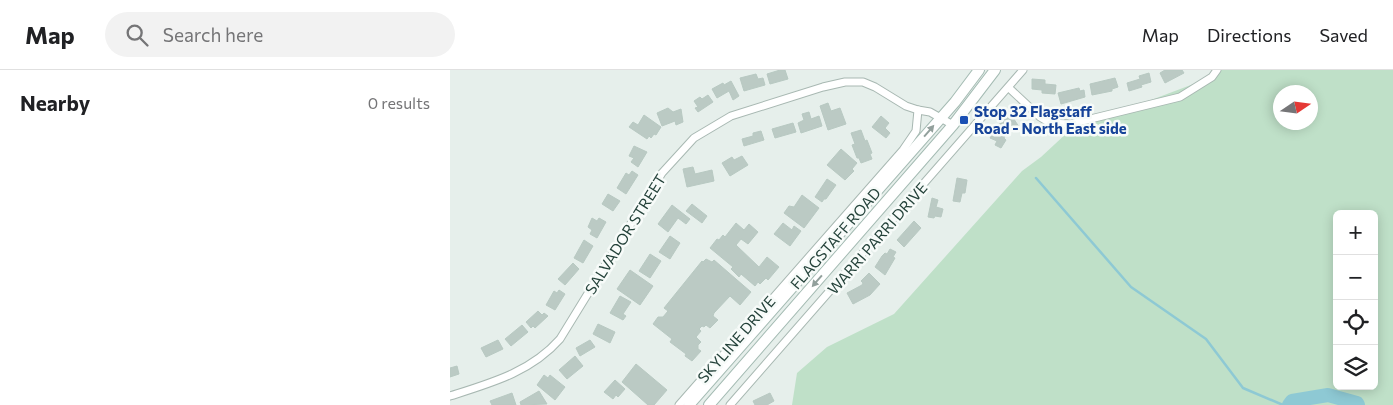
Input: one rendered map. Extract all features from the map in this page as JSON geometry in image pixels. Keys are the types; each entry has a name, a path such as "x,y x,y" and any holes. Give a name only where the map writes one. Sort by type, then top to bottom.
{"main road":[{"name":"FLAGSTAFF ROAD","path":"689,405 955,102 978,70"},
{"name":"FLAGSTAFF ROAD","path":"709,405 953,125 995,70"}],"street":[{"name":"WARRI PARRI DRIVE","path":"730,405 1024,70"},
{"path":"1009,88 1040,117 1050,123 1070,124 1180,97 1212,77 1217,70"},
{"name":"SALVADOR STREET","path":"450,396 493,383 518,372 536,362 551,349 560,339 662,173 694,138 710,127 731,116 845,82 863,82 906,106 930,112 953,125"},
{"name":"SKYLINE DRIVE","path":"679,405 904,150 916,131 918,110"}],"green space":[{"path":"1217,70 1393,70 1393,405 792,405 797,373 827,347 894,314 1022,171 1041,157 1069,131 1212,77"}],"building":[{"path":"785,70 788,79 770,84 767,74"},
{"path":"1165,70 1182,70 1184,73 1165,83 1160,73"},
{"path":"1149,73 1151,82 1129,91 1127,83 1140,79 1139,76"},
{"path":"756,74 758,79 763,78 765,85 744,91 740,78"},
{"path":"1115,78 1118,87 1112,89 1112,91 1092,95 1090,84"},
{"path":"1032,79 1045,80 1045,84 1056,85 1055,94 1042,93 1042,90 1032,89"},
{"path":"731,81 739,96 733,100 729,91 717,98 712,89"},
{"path":"1079,88 1080,91 1084,90 1085,97 1061,104 1058,93"},
{"path":"708,95 713,102 698,112 695,108 698,107 694,101"},
{"path":"828,103 831,111 840,108 846,124 828,130 820,106"},
{"path":"668,108 673,112 681,109 683,122 676,125 675,121 662,126 657,113"},
{"path":"1007,111 1019,127 1012,132 1001,114"},
{"path":"809,112 811,119 819,116 822,126 801,133 798,123 804,120 802,114"},
{"path":"644,115 661,127 656,135 654,134 651,138 649,136 647,139 629,127 633,122 638,125"},
{"path":"881,116 889,123 885,128 890,133 886,138 872,127"},
{"path":"1004,121 1007,128 1002,131 1006,133 1004,138 1006,140 1001,148 995,145 997,141 990,138 998,125"},
{"path":"793,123 796,132 775,138 772,129"},
{"path":"861,130 872,153 870,154 872,159 861,163 852,145 855,144 851,133"},
{"path":"761,131 764,140 744,146 742,139 753,136 753,133"},
{"path":"634,146 647,152 638,167 631,162 634,158 629,156"},
{"path":"841,149 857,163 852,169 854,171 845,180 827,165"},
{"path":"742,156 748,165 730,176 722,163 732,157 734,160"},
{"path":"693,167 695,174 712,170 714,181 687,187 683,169"},
{"path":"632,171 638,175 626,194 617,188 626,173 629,175"},
{"path":"957,178 967,180 965,193 962,193 960,202 953,201"},
{"path":"827,179 836,185 822,202 815,197"},
{"path":"608,194 620,201 613,211 602,204"},
{"path":"802,195 819,208 804,228 784,213 789,206 794,207"},
{"path":"932,198 938,200 936,207 943,209 941,217 928,217"},
{"path":"692,204 707,216 702,223 686,211"},
{"path":"672,205 690,219 686,224 678,218 668,232 658,224"},
{"path":"592,218 597,221 599,218 606,222 597,238 590,234 592,230 588,227"},
{"path":"914,221 921,228 904,247 897,240"},
{"path":"736,223 744,230 749,224 758,232 748,244 741,239 736,245 759,267 767,257 779,267 768,280 766,278 755,286 741,274 739,277 731,269 733,267 710,248 717,239 719,240 723,235 725,237"},
{"path":"783,223 792,230 794,226 801,231 790,246 774,234"},
{"path":"670,236 680,243 670,259 659,252"},
{"path":"584,240 593,246 583,263 574,258"},
{"path":"890,249 896,252 893,257 895,258 885,275 875,267 882,256 885,253 887,254"},
{"path":"650,254 661,261 650,278 639,271"},
{"path":"706,259 712,262 714,260 751,292 740,305 730,296 714,313 713,316 718,320 710,328 706,325 699,329 701,331 696,337 701,342 698,345 698,349 701,351 692,361 670,342 672,339 653,324 658,317 663,317 668,311 664,308 702,261"},
{"path":"573,263 579,269 565,285 558,279"},
{"path":"630,270 653,286 640,305 617,289"},
{"path":"869,273 880,284 870,295 853,304 847,293 862,285 861,281"},
{"path":"559,290 565,294 555,310 546,305 554,291 557,293"},
{"path":"620,296 631,302 623,314 626,316 623,320 610,313"},
{"path":"538,311 542,315 544,313 548,316 535,328 533,326 531,328 526,322"},
{"path":"598,324 615,332 610,343 593,334"},
{"path":"522,325 528,332 511,346 505,339"},
{"path":"498,340 503,349 486,357 481,348"},
{"path":"590,340 595,347 580,356 576,348"},
{"path":"575,356 583,366 567,379 559,370"},
{"path":"636,364 667,390 654,405 648,405 622,382"},
{"path":"457,366 459,374 450,377 450,368"},
{"path":"544,375 548,378 550,375 565,387 555,400 537,385"},
{"path":"615,380 625,389 618,397 616,395 613,399 604,392"},
{"path":"539,391 547,404 521,405 520,402"},
{"path":"512,393 516,405 492,405 490,401"},
{"path":"770,393 774,401 767,405 755,405 753,401"}],"waterway":[{"path":"1036,178 1131,287 1206,339 1243,388 1283,405"},
{"path":"1289,405 1292,401 1328,395 1357,403 1358,405"}],"place":[{"name":"Stop 32 Flagstaff Road - North East side","path":"964,120"}]}
